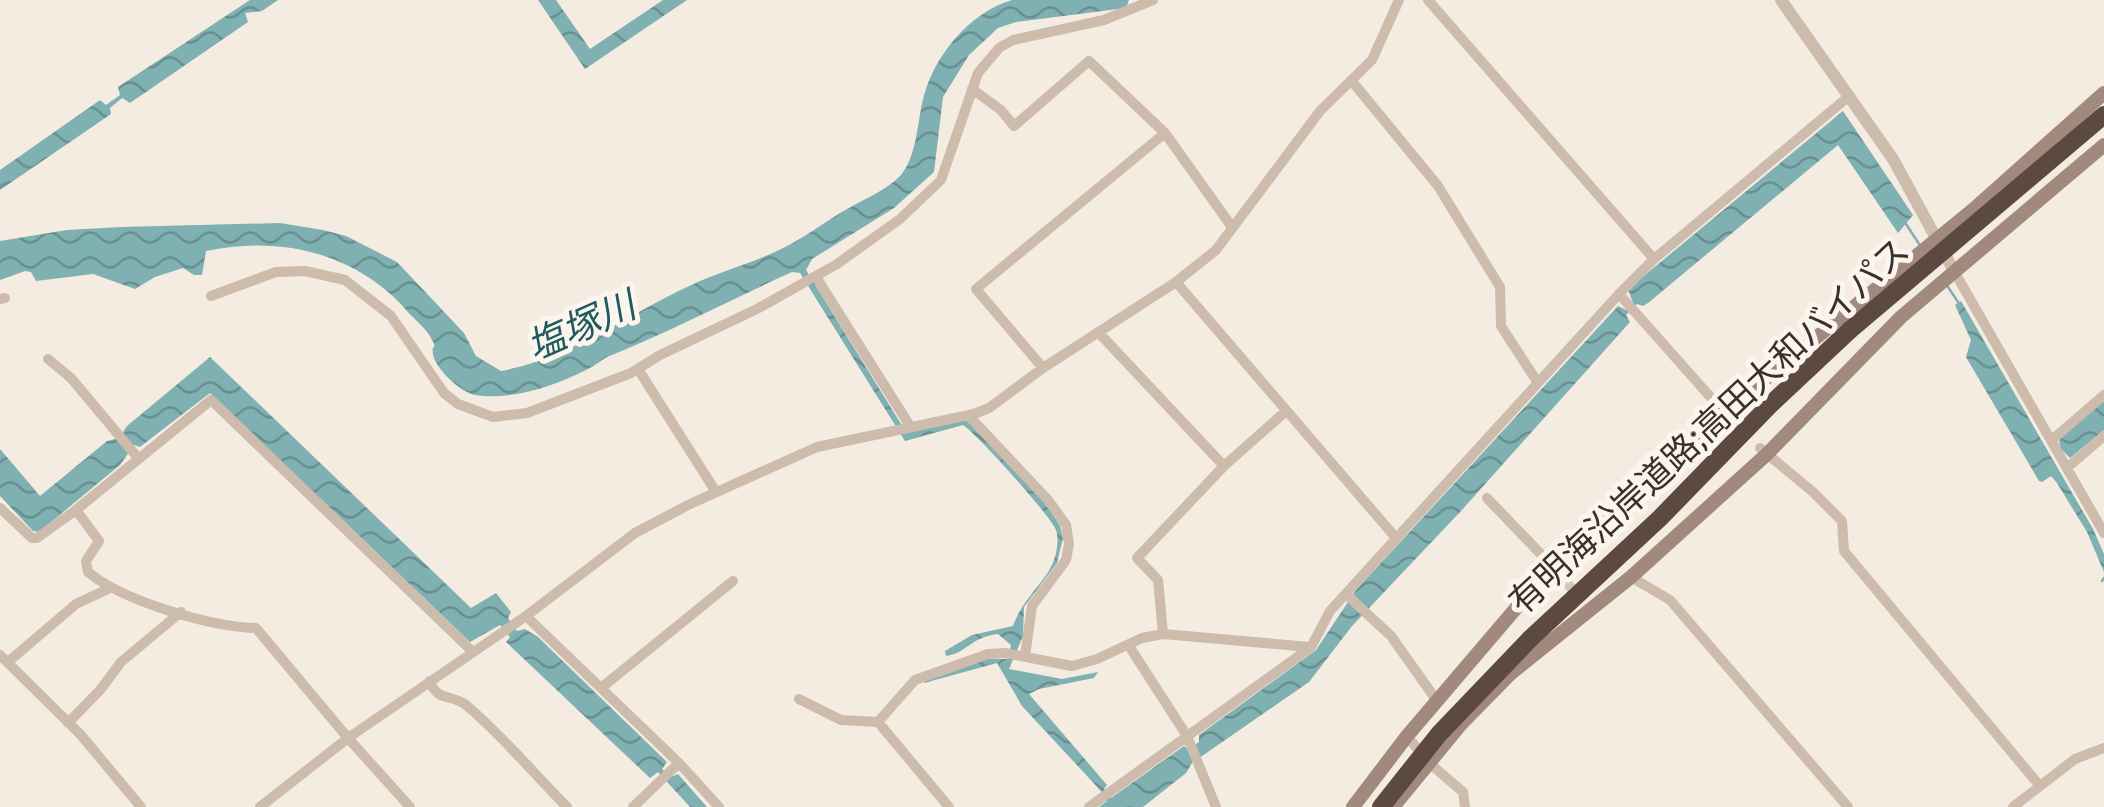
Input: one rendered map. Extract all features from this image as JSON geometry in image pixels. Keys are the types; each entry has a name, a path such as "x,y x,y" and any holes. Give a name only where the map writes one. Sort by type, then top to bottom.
{"highway":[{"name":"有明海沿岸道路;高田大和バイパス","path":"1381,807 1439,734 1530,639 1660,518 1770,405 1838,328 2104,115"}],"main road":[{"path":"1353,807 1407,736 1554,569 1726,415 1838,328 2104,94"},
{"path":"1393,807 1428,762 1510,674 1586,606 1631,576 1901,318 2104,145"}],"street":[{"path":"210,296 276,272 304,271 345,280 391,316 444,393 458,404 493,417 512,418 566,401 638,369 816,277 900,219 941,180 972,88 988,59 1013,40 1104,20 1153,0"},
{"path":"260,807 348,738 499,636 635,533 817,447 989,408 1176,282 1216,250 1320,111 1372,60 1398,0"},
{"path":"1428,0 1654,259"},
{"path":"1781,0 1892,159 2104,534"},
{"path":"972,88 1001,110 1014,126 1089,61 1164,132 1232,227"},
{"path":"1351,80 1438,186 1500,286 1501,326 1538,382"},
{"path":"1090,807 1311,647 1330,611 1618,294 1654,259 1848,97"},
{"path":"1044,368 976,290 1164,132"},
{"path":"816,277 910,426"},
{"path":"1176,282 1396,538"},
{"path":"1618,294 1726,415"},
{"path":"1099,332 1224,466"},
{"path":"48,359 70,378 135,455"},
{"path":"638,369 716,492"},
{"path":"2052,439 2104,395"},
{"path":"0,508 32,538 37,538 76,510 135,455 211,400 473,652"},
{"path":"1164,634 1158,580 1136,558 1224,466 1286,411"},
{"path":"968,415 1048,500 1066,525 1066,560 1032,606 1024,656"},
{"path":"2068,468 2104,436"},
{"path":"1763,452 1842,521 1844,552 2039,785"},
{"path":"1486,498 1554,569"},
{"path":"76,510 99,540 86,561 88,572 108,589 226,627 256,628 410,807"},
{"path":"1631,576 1670,600 1848,807"},
{"path":"600,688 732,582"},
{"path":"108,589 76,604 3,658 68,722 141,807"},
{"path":"1347,596 1392,636 1437,701"},
{"path":"68,722 132,651 181,612"},
{"path":"522,619 600,688 719,807"},
{"path":"878,722 915,680 988,654 1024,656 1072,666 1142,638 1164,634 1311,647"},
{"path":"1129,646 1187,736 1216,807"},
{"path":"430,681 433,692 465,704 567,807"},
{"path":"799,699 841,720 878,722 949,807"},
{"path":"1407,736 1428,762 1463,792 1465,807"},
{"path":"2013,807 2075,759 2104,748"},
{"path":"632,807 675,766"}],"water":[{"path":"250,0 278,0 262,11 245,13 248,22 130,103 122,98 110,108 111,114 0,190 0,170 100,100 106,105 120,95 118,87"},
{"path":"538,0 556,0 590,49 663,0 687,0 585,69"},
{"path":"1012,0 1129,0 1126,8 1016,22 998,28 969,55 943,97 934,172 894,208 812,259 806,270 906,432 967,420 1048,506 1060,526 1063,538 1057,563 1024,607 1023,636 1009,669 1062,679 1098,672 1094,678 1029,694 1107,785 1104,789 1111,798 1184,746 1189,750 1199,742 1199,735 1316,650 1356,590 1618,306 1626,310 1633,303 1628,289 1843,111 1913,215 1898,233 1838,145 1648,303 1637,304 1626,315 1630,322 1352,626 1309,682 1192,763 1186,773 1143,807 1099,807 1107,801 1101,791 1022,706 997,663 924,683 927,678 984,659 1008,659 1011,645 998,634 953,654 946,656 945,651 972,635 1013,626 1022,607 1051,568 1057,549 1056,530 1013,476 963,425 905,441 800,273 792,272 560,382 518,394 489,396 469,393 443,373 435,360 430,336 387,291 341,262 316,253 262,245 206,251 202,275 183,268 135,289 93,274 36,281 31,272 25,271 0,280 0,241 67,230 280,223 346,236 397,262 464,333 476,356 501,371 527,365 578,344 700,281 780,250 888,186 900,176 909,160 927,87 943,55 981,15"},
{"path":"1961,301 2093,529 2104,554 2104,572 2087,532 2057,483 2051,476 2039,481 1966,357 1971,340 1955,305"},
{"path":"210,357 471,608 496,593 511,612 508,618 517,631 525,629 538,637 667,762 662,769 671,777 678,774 707,807 690,807 658,772 650,778 506,642 510,637 500,625 470,642 210,393 140,447 134,445 120,465 39,532 33,531 0,496 0,449 40,496 107,441 119,438 127,426"},
{"path":"2104,400 2104,430 2070,458 2060,448 2059,439"}],"waterway":[{"path":"1906,224 1921,247"},
{"path":"1948,287 1960,305"}],"tunnel":[{"path":"1557,571 1583,602"}],"water label":[{"name":"塩塚川","path":"581,326"}]}
